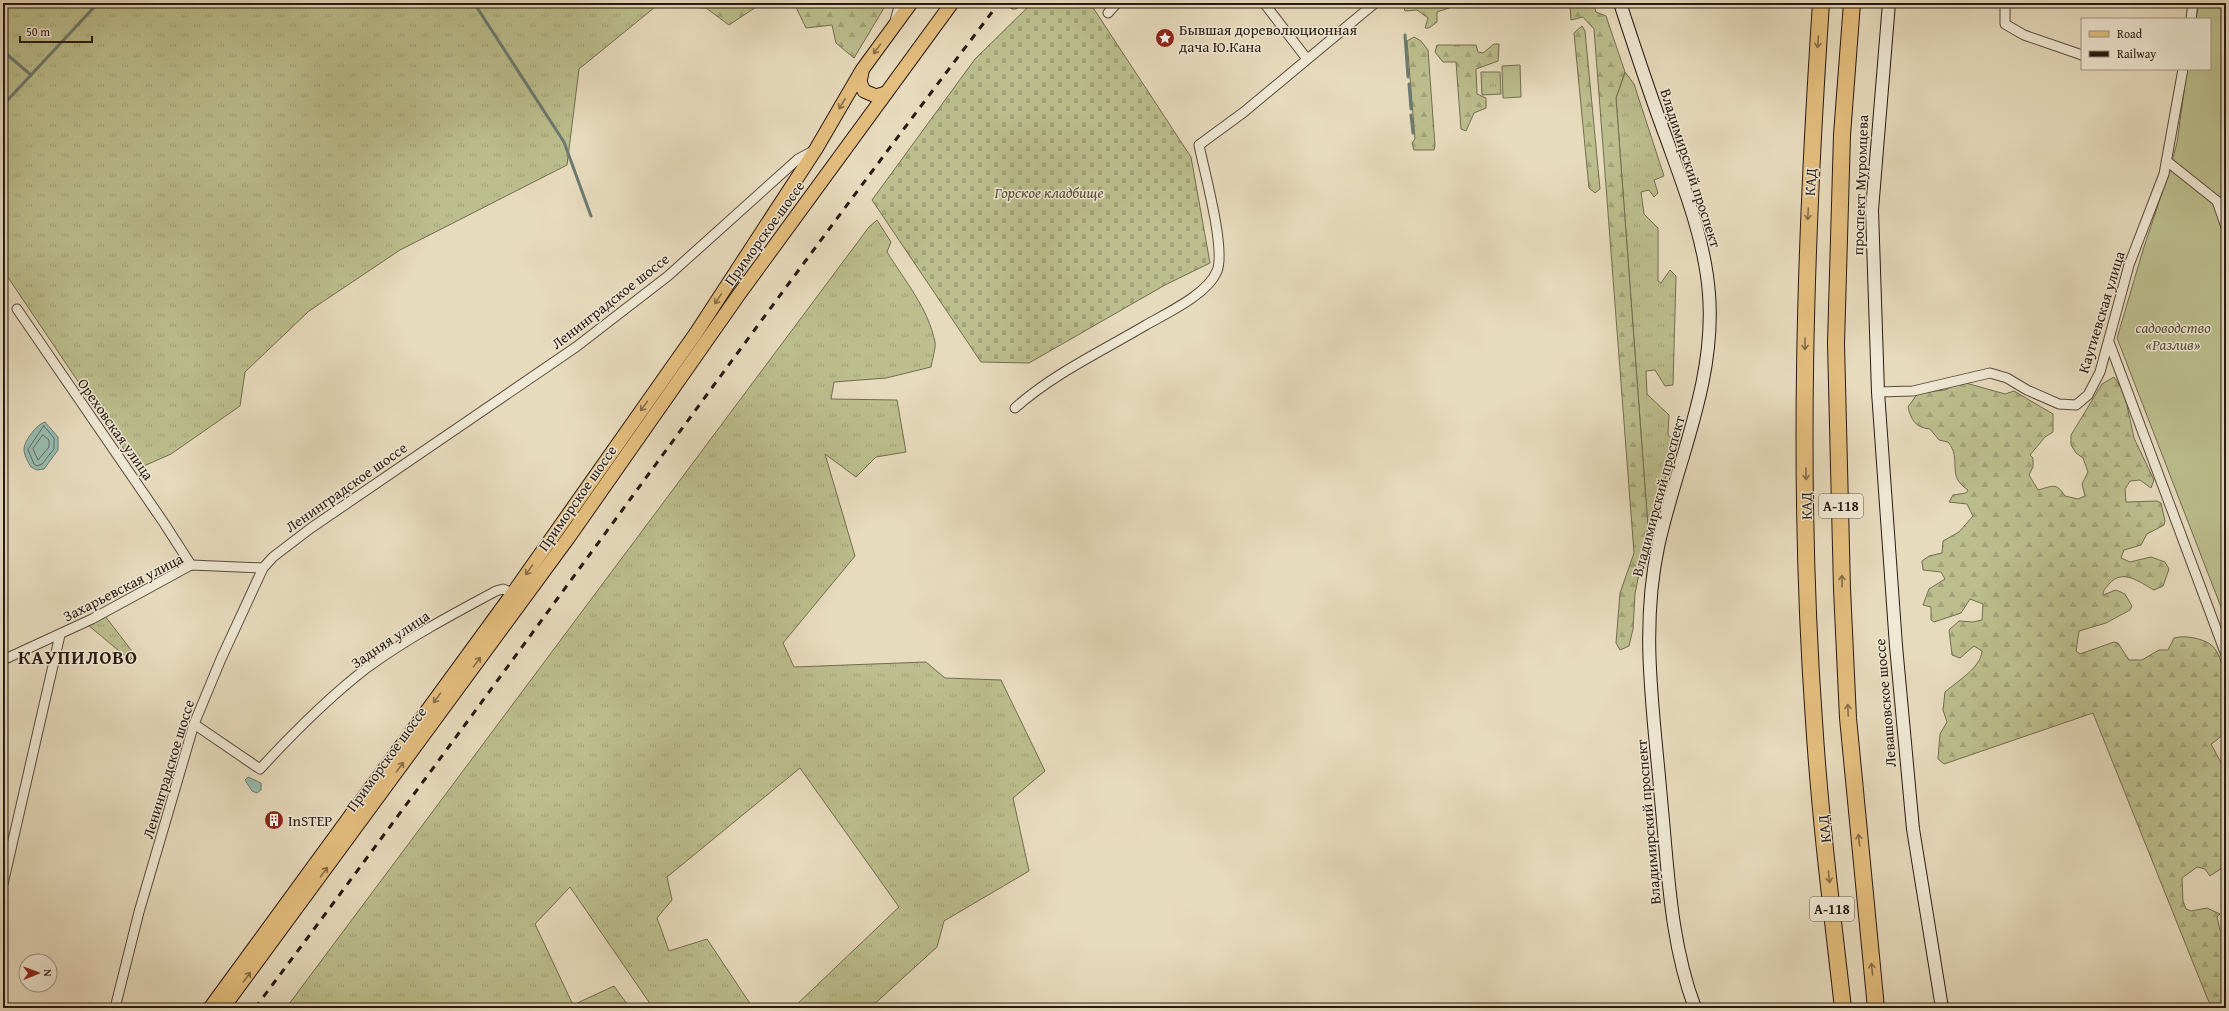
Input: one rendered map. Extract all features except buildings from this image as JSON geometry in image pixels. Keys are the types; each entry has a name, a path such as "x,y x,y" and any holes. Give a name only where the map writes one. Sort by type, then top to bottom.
{"highway":[{"name":"КАД","path":"1821,3 1807,241 1805,350 1808,590 1814,720 1843,1008"},
{"name":"КАД","path":"1852,3 1842,135 1836,343 1842,589 1848,718 1876,1008"}],"main road":[{"name":"Приморское шоссе","path":"210,1008 513,593 696,333 816,149 862,70 911,3"},
{"name":"Приморское шоссе","path":"223,1008 569,537 740,293 952,3"},
{"name":"Владимирский проспект","path":"1620,3 1695,222 1704,261 1709,295 1709,330 1704,372 1697,409 1658,544 1650,590 1648,628 1650,674 1671,904 1678,947 1688,989 1695,1008"},
{"name":"проспект Муромцева","path":"1878,392 1872,210 1888,3"},
{"path":"862,70 860,82 864,91 876,96 886,93"},
{"name":"Левашовское шоссе","path":"1878,392 1897,661 1913,829 1942,1008"}],"street":[{"path":"893,28 900,3"},
{"path":"1108,13 1117,3"},
{"path":"1264,3 1308,59"},
{"path":"1015,408 1052,381 1180,305 1206,286 1218,270 1219,246 1199,145 1244,112 1375,3"},
{"path":"2005,3 2005,24 2024,35 2081,55"},
{"path":"2191,18 2193,3"},
{"name":"Каугиевская улица","path":"1878,392 1913,391 1990,373 2007,378 2026,390 2059,404 2076,405 2088,395 2109,342 2129,265 2168,162 2183,70"},
{"name":"Ленинградское шоссе","path":"115,1008 139,912 194,724 226,647 263,568 274,557 311,528 576,347 668,276 798,160 816,149"},
{"path":"2168,162 2217,201 2226,205"},
{"path":"2217,201 2226,227"},
{"name":"Ореховская улица","path":"17,309 164,523 191,565"},
{"path":"2109,342 2226,655"},
{"name":"Захарьевская улица","path":"3,884 60,635 191,565 263,568"},
{"name":"Задняя улица","path":"194,724 260,769 294,731 368,667 444,620 496,591 503,589 513,593"},
{"path":"4,658 60,635"}],"green space":[{"path":"3,3 660,3 579,69 567,165 400,250 309,311 245,372 240,406 171,454 137,469 3,270"},
{"path":"686,3 762,3 729,25 706,8 684,7"},
{"path":"794,3 887,3 854,58 836,43 832,25 806,28"},
{"name":"Горское кладбище","path":"1032,3 1090,3 1191,157 1210,263 1165,285 1029,363 981,362 872,200 975,59"},
{"path":"1405,3 1453,3 1452,7 1437,12 1437,22 1429,28 1425,28 1428,18 1417,10 1405,11 1403,5"},
{"path":"1565,3 1593,3 1596,12 1606,16 1625,72 1616,98 1648,527 1635,594 1633,629 1629,646 1620,650 1616,643 1620,593 1634,553 1594,29 1583,17 1571,20 1570,6"},
{"name":"садоводство «Разлив»","path":"2226,5 2226,620 2117,338 2177,143 2187,70 2211,70 2211,18 2196,18 2198,6"},
{"path":"1582,26 1585,31 1600,189 1595,193 1589,188 1574,33"},
{"path":"1414,37 1421,41 1428,50 1435,146 1434,150 1414,150 1412,143 1415,139 1407,41"},
{"path":"1494,44 1499,44 1498,61 1476,69 1477,94 1486,98 1486,108 1474,113 1466,131 1461,129 1456,62 1443,62 1435,52 1437,45 1476,45 1478,52 1483,53"},
{"path":"1520,65 1521,97 1503,98 1502,66"},
{"path":"1481,72 1500,72 1501,94 1482,95"},
{"path":"1625,72 1634,84 1664,176 1654,180 1658,193 1654,197 1649,190 1641,192 1644,214 1658,228 1658,281 1661,283 1670,270 1676,276 1673,385 1665,386 1655,370 1646,371 1647,394 1669,415 1668,435 1674,440 1657,515 1648,527 1616,98"},
{"path":"877,220 891,242 887,252 915,295 932,330 935,345 931,367 886,378 834,382 831,399 897,400 906,452 876,457 856,477 825,454 855,556 783,643 794,667 926,662 945,678 1001,680 1045,771 1013,798 1029,871 944,921 937,947 870,1008 793,1008 899,907 800,768 667,877 672,900 657,918 669,951 707,939 753,1008 653,1008 570,887 535,924 573,1005 614,986 630,1008 286,1008 869,227"},
{"path":"2114,377 2124,392 2134,438 2154,480 2151,488 2140,480 2130,481 2125,489 2126,502 2157,501 2161,503 2165,521 2164,525 2147,534 2141,545 2124,550 2121,558 2130,562 2151,557 2165,562 2169,569 2163,586 2154,590 2131,578 2120,577 2114,579 2104,590 2103,595 2116,590 2125,594 2132,606 2130,610 2106,623 2079,631 2076,651 2080,654 2114,642 2118,643 2129,660 2142,660 2159,650 2168,650 2174,638 2187,637 2202,640 2210,644 2216,650 2220,659 2226,682 2227,717 2224,731 2216,741 2211,744 2226,772 2223,785 2226,790 2226,869 2222,868 2210,876 2205,869 2197,867 2182,878 2183,901 2186,909 2191,911 2207,908 2220,914 2217,917 2220,930 2226,932 2226,1008 2213,1008 2208,1000 2093,713 1944,764 1938,759 1940,734 1947,722 1943,710 1945,692 1973,669 1981,657 1982,651 1974,646 1960,658 1952,655 1949,630 1959,621 1973,622 1982,620 1983,604 1970,599 1961,613 1934,622 1931,620 1931,607 1923,605 1929,589 1945,579 1941,572 1923,570 1922,561 1929,556 1942,553 1943,541 1959,532 1973,516 1967,504 1949,502 1953,495 1966,493 1968,490 1957,479 1954,455 1948,442 1939,440 1930,429 1918,425 1911,416 1908,407 1918,393 1945,390 1957,384 1966,383 2005,394 2014,391 2053,414 2053,432 2045,437 2030,455 2033,458 2033,467 2029,475 2038,490 2054,486 2065,496 2078,499 2085,496 2082,484 2088,472 2083,458 2076,453 2071,445 2071,435 2102,384"},
{"path":"105,616 135,655 130,660 88,625"}],"water":[{"path":"45,422 58,437 58,450 44,469 37,470 31,467 25,456 24,449 26,442 32,433 38,426"},
{"path":"248,777 261,783 261,790 257,793 252,791 245,780"}],"waterway":[{"path":"31,75 98,3"},
{"path":"474,3 564,142 591,216"},
{"path":"1405,35 1408,77"},
{"path":"3,51 31,75 3,105"},
{"path":"1409,84 1411,109"},
{"path":"1411,115 1413,133"}],"railway":[{"path":"255,1008 811,253 999,3"}],"place":[{"name":"Бывшая дореволюционная дача Ю.Кана","path":"1165,38"},
{"name":"InSTEP","path":"274,820"}],"district":[{"name":"КАУПИЛОВО","path":"78,657"}]}
